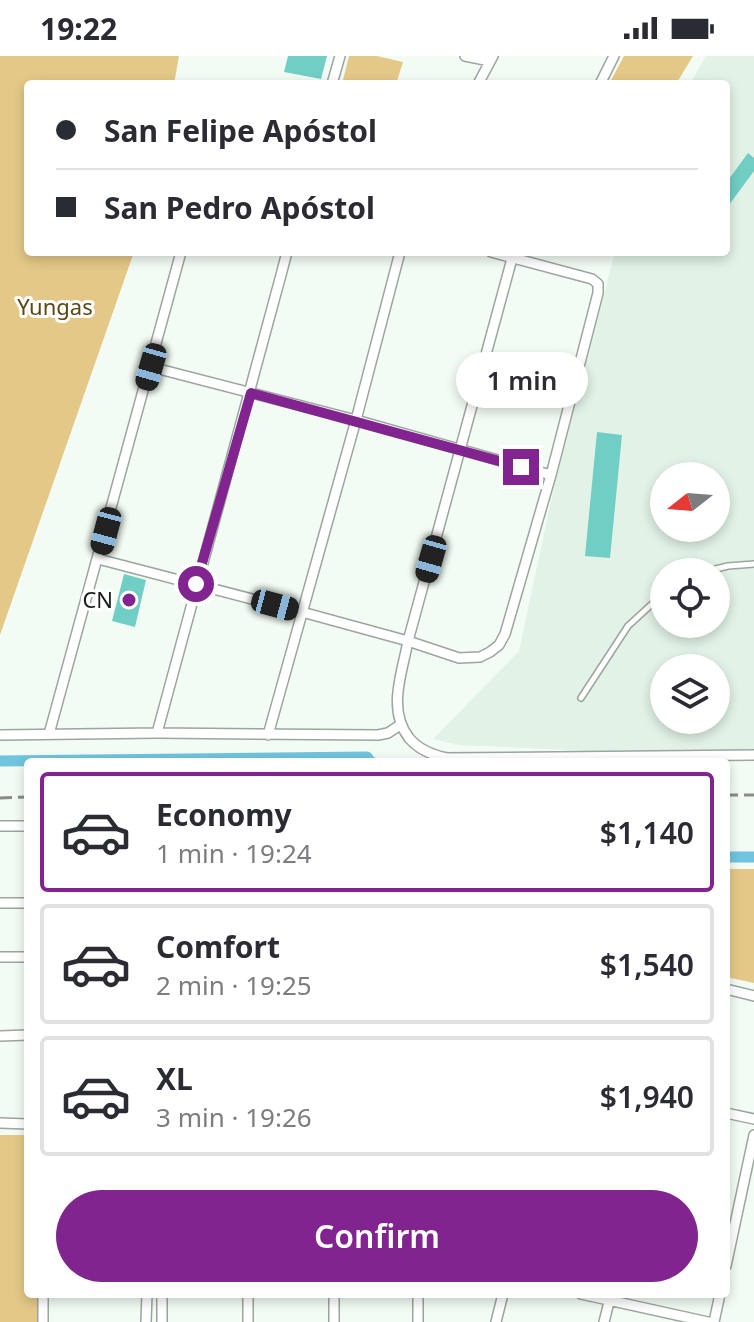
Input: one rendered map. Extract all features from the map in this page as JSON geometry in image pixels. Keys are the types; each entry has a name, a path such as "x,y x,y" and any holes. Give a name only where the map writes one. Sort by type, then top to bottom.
{"street":[{"path":"333,80 340,56"},
{"path":"465,56 491,58 480,80"},
{"path":"602,80 614,56"},
{"path":"49,734 180,256"},
{"path":"157,733 286,256"},
{"path":"268,735 399,256"},
{"path":"513,256 408,641 396,700 400,725 420,749 447,758 754,755"},
{"path":"98,559 408,641 459,658 480,657 490,652 499,645 505,634 551,475 598,293 598,284 592,279 516,256"},
{"path":"151,367 551,475"},
{"path":"0,735 378,735 400,725"},
{"path":"0,826 24,826"},
{"path":"0,903 24,903"},
{"path":"0,957 24,957"},
{"path":"730,990 754,996"},
{"path":"0,1036 24,1035"},
{"path":"730,1114 754,1119"},
{"path":"0,1123 24,1124"},
{"path":"730,1247 754,1135"},
{"path":"43,1298 43,1322"},
{"path":"146,1322 147,1298"},
{"path":"162,1298 162,1322"},
{"path":"248,1298 248,1322"},
{"path":"334,1298 334,1322"},
{"path":"418,1298 418,1322"},
{"path":"496,1322 502,1298"},
{"path":"604,1322 610,1298"},
{"path":"614,1298 711,1322 719,1298"}],"lane":[{"path":"730,566 754,564"},
{"path":"581,698 628,626 650,606"}],"shaded area":[{"path":"706,56 754,56 754,758 458,745 433,739 519,651 552,496 614,256 730,256 730,80 692,80"}],"green space":[{"name":"Yungas","path":"0,56 179,56 175,80 24,80 24,256 133,256 0,635"},
{"path":"349,56 377,56 403,62 397,80 343,80"},
{"path":"624,56 693,56 678,80 611,80"},
{"path":"730,869 754,869 754,983 730,978"},
{"path":"0,1135 24,1135 24,1298 37,1298 37,1322 0,1322"}],"building":[{"path":"288,56 327,56 321,79 284,72"},
{"path":"748,153 754,158 754,171 730,204 730,178"},
{"path":"597,432 622,435 610,558 585,556"},
{"name":"CN","path":"124,574 146,580 135,627 112,621"}],"waterway":[{"path":"275,758 368,758"},
{"path":"0,761 24,761"},
{"path":"730,857 754,857"}],"railway":[{"path":"730,795 754,795"},
{"path":"0,798 24,797"}],"place":[{"name":"CN","path":"129,600"}],"route":[{"path":"196,584 251,393 521,467"}]}
